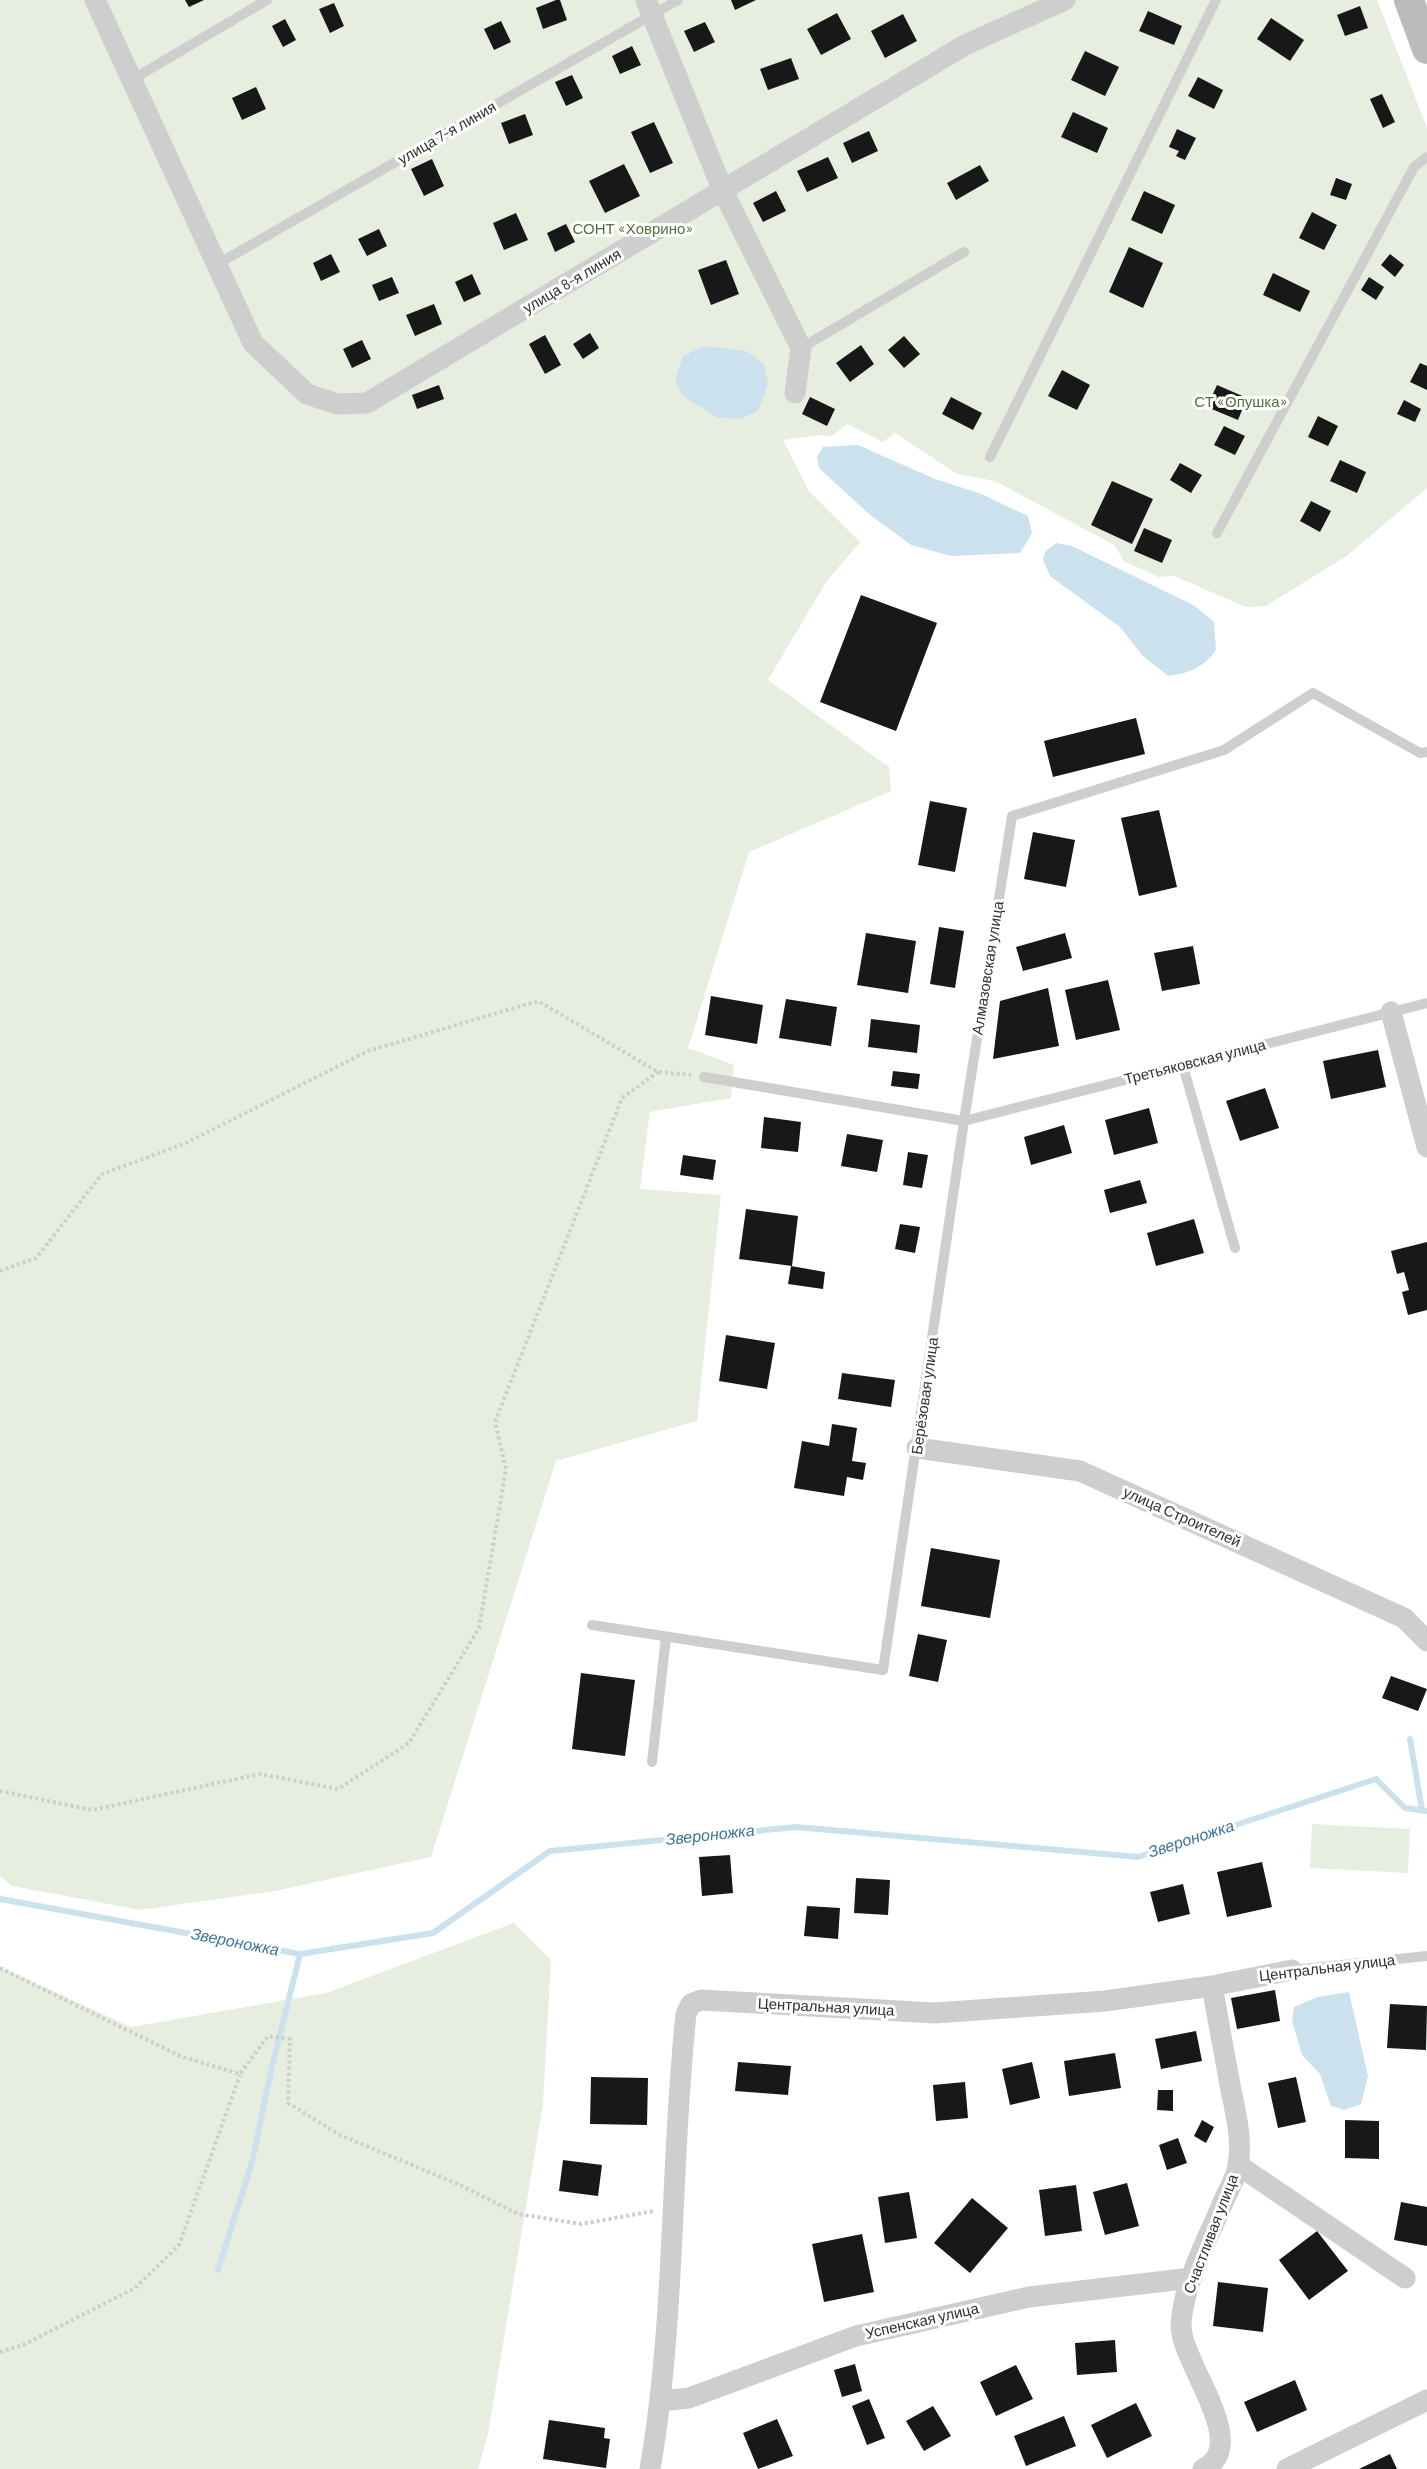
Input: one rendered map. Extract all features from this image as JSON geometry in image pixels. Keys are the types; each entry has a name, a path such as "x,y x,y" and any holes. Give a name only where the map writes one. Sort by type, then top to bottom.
{"street":[{"name":"улица 8-я линия","path":"95,0 253,344 307,394 337,404 367,402 965,45 1065,0"},
{"path":"1409,0 1427,49"},
{"path":"649,7 723,191 801,348 795,393"},
{"path":"1391,1012 1427,1147"},
{"name":"улица Строителей","path":"918,1448 1080,1471 1404,1618 1427,1641"},
{"name":"Центральная улица","path":"650,2469 662,2401 679,2080 686,2014 691,2004 696,2001 935,2013 1105,2001 1212,1986 1292,1970"},
{"name":"Счастливая улица","path":"1203,2469 1217,2457 1221,2437 1218,2422 1185,2345 1180,2327 1192,2278 1238,2165 1237,2124 1212,1986"},
{"path":"1238,2165 1405,2278"},
{"name":"Успенская улица","path":"662,2401 688,2398 867,2334 1029,2297 1192,2278"},
{"path":"1287,2469 1427,2400"}],"lane":[{"path":"133,79 267,0"},
{"name":"улица 7-я линия","path":"216,265 649,7 678,0"},
{"path":"990,457 1216,0"},
{"path":"1217,533 1414,167 1427,157"},
{"path":"801,348 964,252"},
{"name":"Алмазовская улица","path":"964,1121 1012,816 1224,750 1313,693 1420,753 1427,752"},
{"name":"Третьяковская улица","path":"964,1121 1427,1003"},
{"path":"1183,1066 1235,1248"},
{"path":"704,1077 964,1121"},
{"name":"Берёзовая улица","path":"666,1637 883,1670 918,1448 964,1121"},
{"path":"592,1625 666,1637 652,1762"},
{"name":"Центральная улица","path":"1292,1970 1427,1956"}],"path":[{"path":"0,1272 36,1258 102,1174 186,1143 368,1051 538,1001 658,1072 704,1077"},
{"path":"0,1791 93,1810 260,1774 338,1789 409,1743 479,1628 506,1469 495,1422 622,1098 658,1072"},
{"path":"0,1968 180,2056 240,2074"},
{"path":"0,2352 23,2345 135,2288 179,2245 240,2074 268,2036 290,2039 288,2103 340,2135 460,2185 518,2214 581,2224 674,2207"}],"green space":[{"path":"0,0 1377,0 1427,128 1427,488 1348,555 1266,606 1246,607 1174,576 1158,577 1124,561 1114,545 995,481 957,474 895,433 883,442 847,424 832,436 819,435 783,440 809,491 860,542 826,582 768,680 889,767 891,791 749,852 688,1048 734,1065 731,1098 650,1112 640,1189 721,1195 697,1421 556,1461 431,1857 275,1891 140,1910 12,1886 0,1876"},
{"path":"1312,1824 1410,1829 1408,1873 1310,1868"},
{"path":"514,1923 551,1960 543,2104 488,2434 478,2469 0,2469 0,1967 131,2027 326,1993"}],"water":[{"path":"705,346 746,351 764,364 768,384 758,411 740,419 718,418 683,396 675,380 683,356"},
{"path":"858,445 935,479 979,493 1028,516 1032,533 1020,553 951,556 911,545 869,514 819,468 817,457 823,447"},
{"path":"1056,543 1072,546 1195,606 1214,622 1216,650 1195,669 1168,676 1142,655 1120,627 1050,576 1043,560 1045,552"},
{"path":"1349,1992 1368,2076 1361,2104 1344,2110 1331,2106 1320,2074 1302,2055 1292,2021 1294,2007 1317,1997"}],"building":[{"path":"185,0 204,0 189,7"},
{"path":"560,0 567,20 543,29 536,8"},
{"path":"731,0 756,0 735,10"},
{"path":"334,3 344,26 330,33 319,9"},
{"path":"1360,6 1368,28 1345,36 1337,15"},
{"path":"1148,11 1182,26 1174,45 1139,31"},
{"path":"837,13 851,39 821,55 807,29"},
{"path":"903,14 917,41 885,58 871,31"},
{"path":"1271,18 1304,40 1290,61 1257,39"},
{"path":"285,19 296,40 283,47 272,26"},
{"path":"501,21 511,42 494,50 484,29"},
{"path":"705,22 715,42 694,52 684,31"},
{"path":"632,46 641,65 620,74 612,56"},
{"path":"1085,51 1119,67 1105,96 1071,80"},
{"path":"791,58 799,79 768,90 760,69"},
{"path":"572,75 583,98 566,106 555,82"},
{"path":"1198,77 1223,90 1214,109 1188,96"},
{"path":"256,87 266,109 242,120 232,98"},
{"path":"1382,94 1395,122 1383,128 1370,99"},
{"path":"1073,112 1108,128 1097,153 1061,137"},
{"path":"525,114 533,135 509,144 501,123"},
{"path":"654,122 673,163 650,173 631,132"},
{"path":"1177,129 1196,138 1185,160 1176,156 1179,151 1169,147"},
{"path":"869,131 878,151 852,163 843,143"},
{"path":"828,157 838,178 807,192 797,171"},
{"path":"432,159 444,186 424,196 411,169"},
{"path":"624,164 640,196 605,213 589,181"},
{"path":"980,165 989,181 956,200 947,183"},
{"path":"1336,178 1352,184 1346,200 1330,195"},
{"path":"776,191 786,211 763,222 753,203"},
{"path":"1144,191 1175,205 1162,234 1131,220"},
{"path":"1312,212 1337,225 1324,250 1299,238"},
{"path":"516,213 528,240 504,250 493,223"},
{"path":"566,224 575,242 555,252 547,233"},
{"path":"379,229 387,246 367,256 358,239"},
{"path":"1129,247 1163,263 1143,308 1109,292"},
{"path":"331,254 340,272 321,281 313,263"},
{"path":"1390,254 1404,265 1395,277 1381,265"},
{"path":"726,260 739,294 711,305 698,270"},
{"path":"1273,273 1310,291 1300,312 1263,295"},
{"path":"472,274 481,294 464,302 455,282"},
{"path":"392,277 399,293 379,301 372,285"},
{"path":"1369,277 1384,287 1376,300 1361,290"},
{"path":"434,304 442,324 415,336 406,315"},
{"path":"590,333 599,348 583,359 573,344"},
{"path":"545,335 561,365 545,374 529,344"},
{"path":"904,336 920,354 904,368 888,350"},
{"path":"362,340 371,359 352,368 343,349"},
{"path":"861,345 874,364 850,382 836,363"},
{"path":"1420,363 1427,366 1427,390 1410,382"},
{"path":"1062,370 1090,385 1077,410 1048,396"},
{"path":"439,385 444,399 417,409 412,395"},
{"path":"1217,385 1247,398 1238,420 1207,407"},
{"path":"810,397 835,409 827,426 802,414"},
{"path":"951,397 982,413 973,430 942,414"},
{"path":"1404,400 1421,409 1415,422 1397,414"},
{"path":"1318,416 1338,426 1328,446 1308,437"},
{"path":"1224,426 1245,436 1235,455 1214,445"},
{"path":"1340,460 1366,472 1357,493 1330,481"},
{"path":"1180,463 1202,475 1191,493 1170,480"},
{"path":"1112,481 1153,499 1132,544 1091,525"},
{"path":"1311,501 1331,511 1320,532 1300,521"},
{"path":"1144,528 1172,540 1162,563 1134,551"},
{"path":"861,595 937,623 896,731 820,702"},
{"path":"1136,718 1145,754 1053,777 1044,741"},
{"path":"930,801 967,808 955,872 918,865"},
{"path":"1159,810 1177,887 1139,896 1121,818"},
{"path":"1033,832 1075,840 1066,887 1024,879"},
{"path":"939,927 964,931 955,988 930,984"},
{"path":"866,933 916,941 908,993 857,985"},
{"path":"1065,933 1072,958 1023,971 1016,947"},
{"path":"1193,946 1200,984 1162,991 1154,953"},
{"path":"1108,980 1120,1030 1076,1040 1065,990"},
{"path":"1048,988 1059,1046 993,1059 1000,1001"},
{"path":"711,996 763,1005 757,1044 705,1035"},
{"path":"786,999 837,1007 831,1046 779,1038"},
{"path":"871,1019 920,1025 917,1053 868,1047"},
{"path":"1378,1050 1386,1087 1331,1099 1323,1061"},
{"path":"893,1071 920,1074 918,1089 891,1086"},
{"path":"1265,1088 1279,1128 1240,1141 1226,1101"},
{"path":"1149,1108 1158,1143 1114,1155 1105,1120"},
{"path":"764,1117 801,1122 798,1152 761,1148"},
{"path":"1064,1125 1072,1153 1031,1165 1024,1137"},
{"path":"847,1134 883,1140 877,1172 841,1166"},
{"path":"908,1152 928,1155 922,1188 903,1185"},
{"path":"683,1155 716,1160 713,1180 680,1175"},
{"path":"1140,1180 1147,1203 1110,1213 1104,1190"},
{"path":"746,1209 798,1216 792,1266 739,1259"},
{"path":"1194,1219 1204,1253 1156,1266 1147,1233"},
{"path":"900,1224 920,1227 915,1253 895,1249"},
{"path":"1427,1242 1427,1310 1408,1315 1402,1292 1409,1290 1404,1272 1397,1274 1391,1251"},
{"path":"791,1266 825,1272 823,1289 788,1284"},
{"path":"726,1335 775,1343 767,1389 719,1381"},
{"path":"842,1373 895,1380 891,1407 838,1399"},
{"path":"832,1424 857,1428 852,1461 866,1463 863,1480 847,1477 844,1496 794,1488 802,1441 829,1446"},
{"path":"931,1548 1000,1560 990,1618 921,1606"},
{"path":"918,1634 947,1640 938,1682 909,1676"},
{"path":"581,1673 635,1680 625,1756 572,1749"},
{"path":"1391,1676 1427,1689 1418,1711 1382,1698"},
{"path":"730,1855 733,1893 702,1896 699,1857"},
{"path":"1262,1862 1272,1907 1227,1917 1217,1872"},
{"path":"856,1878 890,1880 888,1915 854,1913"},
{"path":"1183,1884 1190,1914 1158,1922 1150,1892"},
{"path":"807,1906 840,1908 838,1939 804,1936"},
{"path":"1275,1990 1280,2021 1237,2029 1231,1998"},
{"path":"1390,2004 1427,2006 1426,2050 1387,2048"},
{"path":"1196,2031 1202,2061 1161,2069 1155,2039"},
{"path":"1115,2053 1121,2088 1069,2096 1064,2061"},
{"path":"738,2062 791,2066 788,2095 735,2091"},
{"path":"1032,2062 1040,2098 1010,2105 1002,2069"},
{"path":"591,2077 648,2078 647,2125 590,2124"},
{"path":"1296,2077 1306,2122 1278,2128 1268,2083"},
{"path":"965,2082 968,2118 936,2121 933,2085"},
{"path":"1158,2090 1173,2090 1173,2111 1157,2110"},
{"path":"1202,2120 1214,2127 1206,2143 1194,2136"},
{"path":"1345,2120 1379,2121 1379,2159 1345,2158"},
{"path":"1178,2138 1187,2163 1167,2170 1159,2145"},
{"path":"563,2160 602,2165 598,2196 559,2191"},
{"path":"1127,2183 1139,2226 1105,2235 1093,2192"},
{"path":"1076,2185 1082,2231 1045,2236 1039,2190"},
{"path":"909,2192 917,2238 885,2243 878,2197"},
{"path":"972,2198 1008,2228 970,2273 934,2243"},
{"path":"1401,2202 1427,2207 1427,2246 1394,2240"},
{"path":"1317,2231 1348,2271 1309,2300 1279,2260"},
{"path":"862,2234 874,2292 824,2302 812,2244"},
{"path":"1218,2282 1268,2288 1263,2332 1213,2326"},
{"path":"1115,2340 1117,2372 1077,2375 1075,2343"},
{"path":"855,2364 862,2391 842,2397 834,2370"},
{"path":"1016,2365 1033,2399 996,2416 980,2382"},
{"path":"1295,2380 1307,2410 1257,2432 1244,2402"},
{"path":"869,2399 885,2438 867,2445 852,2406"},
{"path":"1136,2403 1152,2436 1107,2458 1091,2425"},
{"path":"933,2406 951,2436 924,2451 906,2421"},
{"path":"1064,2416 1076,2446 1026,2466 1014,2436"},
{"path":"777,2419 793,2456 758,2469 743,2433"},
{"path":"549,2420 605,2428 604,2438 610,2439 606,2468 543,2459"},
{"path":"1390,2454 1397,2469 1359,2469"}],"waterway":[{"path":"1410,1739 1422,1810"},
{"name":"Звероножка","path":"0,1899 300,1954 433,1933 550,1851 796,1827 1138,1857 1376,1779 1405,1808 1427,1811"},
{"path":"218,2270 252,2162 271,2071 300,1954"}],"park label":[{"name":"СОНТ «Ховрино»","path":"633,229"},
{"name":"СТ «Опушка»","path":"1241,402"}]}
